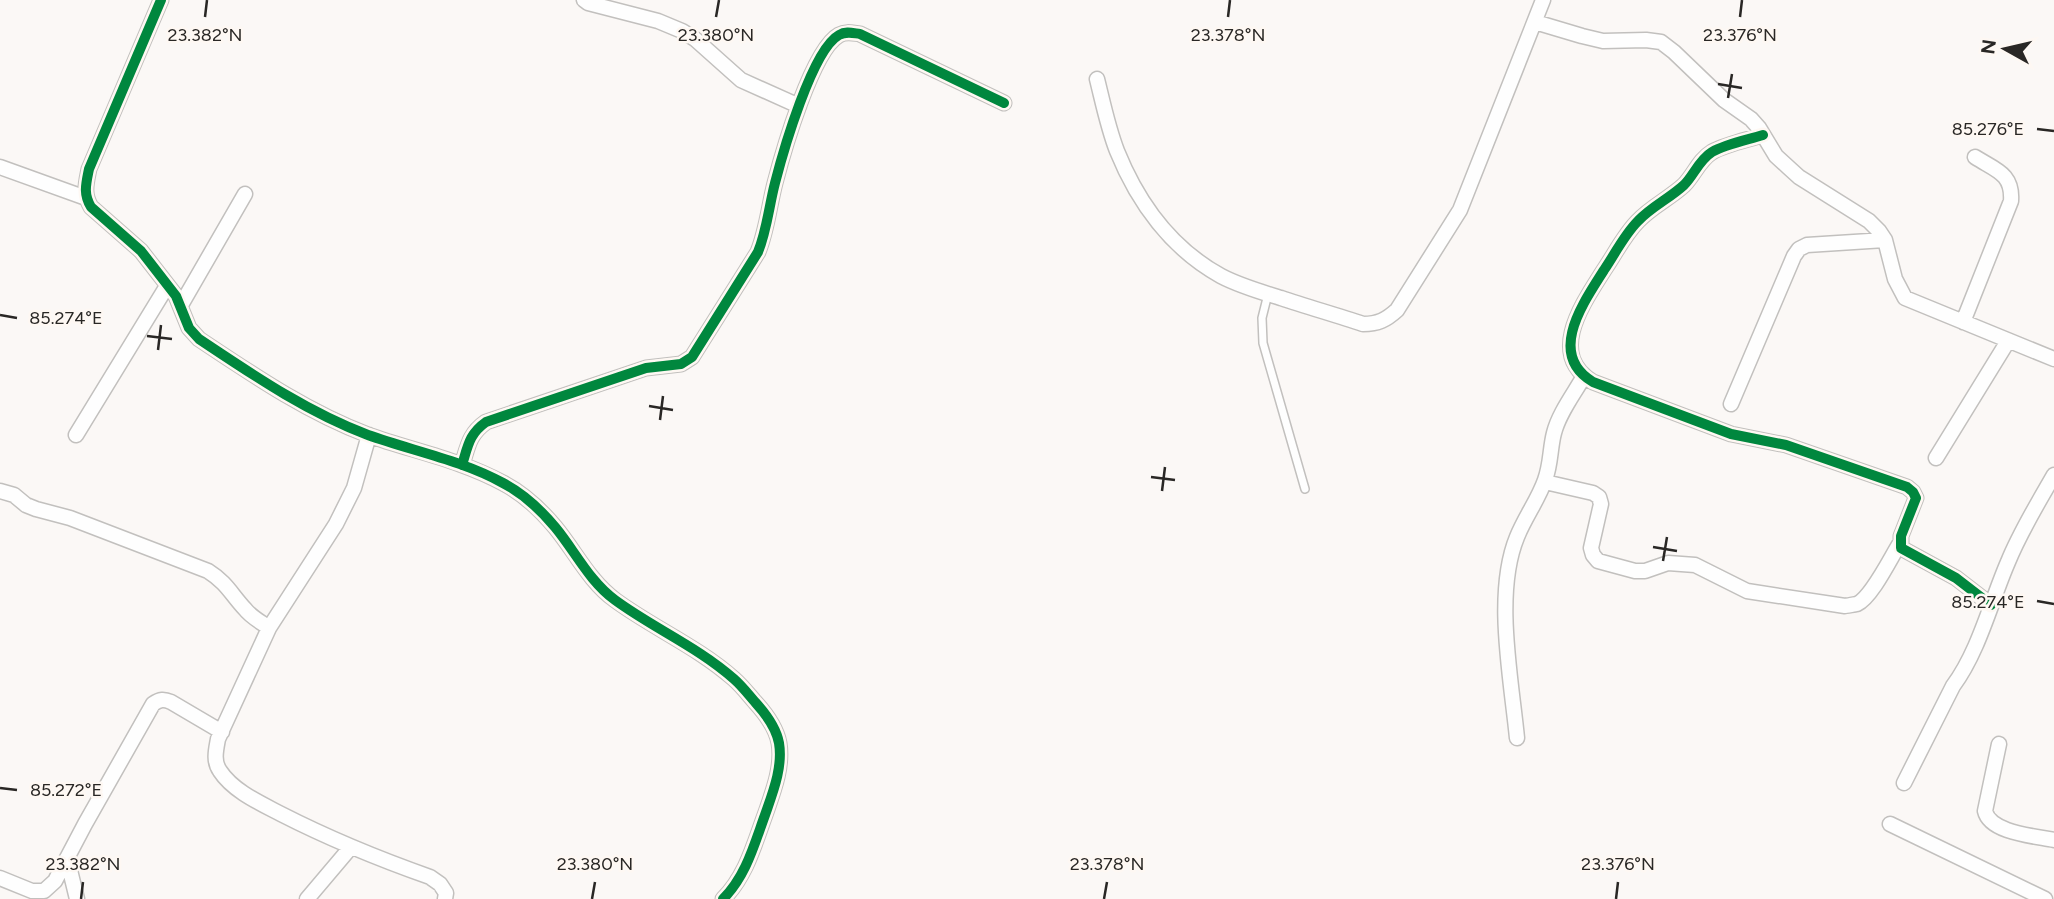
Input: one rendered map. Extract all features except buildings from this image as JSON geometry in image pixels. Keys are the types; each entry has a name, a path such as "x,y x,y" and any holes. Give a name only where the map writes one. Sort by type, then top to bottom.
{"street":[{"path":"161,0 89,169 85,188 91,207 141,251 181,305 189,328 198,339 322,416 369,435 463,465 503,482 531,501 556,527 603,591 702,654 735,680 774,726 779,753 775,787 744,872 723,899"},
{"path":"584,0 682,31 695,39 741,80 799,106"},
{"path":"1097,79 1117,150 1129,177 1152,215 1172,240 1198,261 1245,287 1363,324 1375,324 1387,319 1396,310 1460,211 1543,0"},
{"path":"1535,22 1603,41 1661,42 1724,100 1751,119 1776,156 1799,177 1880,231 1895,279 1905,298 2054,359"},
{"path":"463,465 470,439 476,429 486,422 646,368 681,364 692,357 758,252 764,238 775,182 805,87 825,48 838,35 849,32 860,34 1004,103"},
{"path":"1545,482 1593,493 1599,497 1601,504 1591,548 1592,555 1598,561 1635,571 1645,571 1668,563 1695,565 1747,591 1845,606 1856,604 1864,599 1900,543 1916,498 1907,487 1786,445 1731,434 1606,387 1584,376 1577,369 1571,350 1574,324 1582,306 1624,238 1638,221 1688,181 1710,153 1763,135"},
{"path":"1963,323 2011,201 2012,189 2010,181 1975,157"},
{"path":"0,167 86,198"},
{"path":"181,305 245,194"},
{"path":"1731,404 1799,249 1807,245 1885,240"},
{"path":"76,435 167,286"},
{"path":"1936,458 2008,341"},
{"path":"1517,738 1505,617 1508,567 1517,537 1545,482 1559,419 1584,376"},
{"path":"369,435 354,488 336,524 269,628 222,732 215,757 219,769 235,787 323,835 430,877 440,884 446,893 445,899"},
{"path":"1905,783 1953,686 1963,673 2016,544 2054,475"},
{"path":"0,491 14,495 36,509 70,518 208,571 221,579 244,609 269,628"},
{"path":"1900,543 1900,548 1956,578 1991,605"},
{"path":"0,878 32,891 44,891 55,881 153,704 158,700 171,702 222,732"},
{"path":"1999,744 1985,811 1987,819 1997,827 2012,832 2054,840"},
{"path":"1890,824 2045,899"},
{"path":"307,899 351,847"},
{"path":"67,858 77,899"}],"lane":[{"path":"1268,294 1261,328 1305,489"}],"cycle path":[{"path":"161,0 89,169 86,193 91,207 141,251 176,296 189,328 199,339 281,392 345,426 471,468 511,487 549,520 590,575 615,600 706,657 742,687 773,726 778,737 780,761 774,788 748,860 738,880 723,899"},
{"path":"462,465 473,436 486,422 646,368 681,364 692,357 758,252 779,168 800,103 819,60 829,44 839,35 860,34 1004,103"},
{"path":"1763,135 1712,152 1684,185 1633,226 1579,312 1573,328 1572,357 1579,370 1593,382 1731,434 1786,445 1907,487 1916,498 1901,536 1901,548 1956,578 1991,605"}]}
